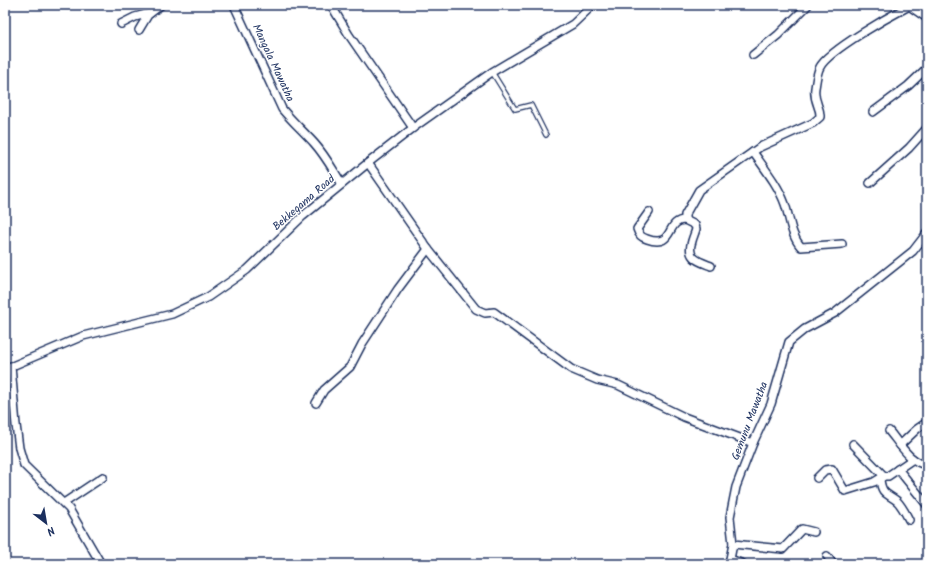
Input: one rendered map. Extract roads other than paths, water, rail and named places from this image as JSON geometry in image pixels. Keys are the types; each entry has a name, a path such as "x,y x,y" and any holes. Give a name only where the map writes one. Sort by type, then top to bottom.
{"street":[{"path":"139,30 150,13 161,5"},
{"name":"Mangala Mawatha","path":"234,5 282,109 314,143 342,184"},
{"path":"331,5 349,35 413,128"},
{"name":"Bekkegama Road","path":"8,367 83,336 172,314 208,297 247,270 303,216 413,128 492,72 573,24 593,5"},
{"path":"753,55 778,35 808,5"},
{"path":"685,220 684,215 699,190 760,147 813,123 820,117 820,112 814,98 820,67 834,52 908,5 927,18"},
{"path":"121,24 135,17 150,13"},
{"path":"874,112 908,86 927,68"},
{"path":"870,182 909,148 927,128"},
{"path":"753,152 778,189 785,204 795,238 801,247 842,244"},
{"path":"368,163 428,249 476,309 485,312 494,312 571,369 598,380 618,385 684,418 753,443"},
{"path":"649,212 636,229 642,237 656,242 662,241 666,238 674,225 682,220 685,220 695,225 696,229 691,242 690,254 694,259 711,266"},
{"name":"Gemunu Mawatha","path":"730,562 734,544 730,517 736,487 753,443 771,404 790,342 805,329 835,313 913,251 927,233"},
{"path":"316,404 322,392 350,367 362,344 404,281 428,249"},
{"path":"8,367 18,441 24,466 69,509 101,564"},
{"path":"900,445 927,422"},
{"path":"889,431 913,459 920,464 927,465"},
{"path":"853,444 884,476"},
{"path":"817,478 825,470 832,469 845,491 874,482 884,476 888,476 913,459"},
{"path":"898,469 927,505"},
{"path":"884,476 880,480 882,489 886,494 898,502 909,520"},
{"path":"64,503 103,477"},
{"path":"734,544 783,549 802,529 814,532"},
{"path":"827,556 833,564"},
{"path":"730,562 743,564"}],"lane":[{"path":"492,72 516,109 532,105 546,136"}]}
